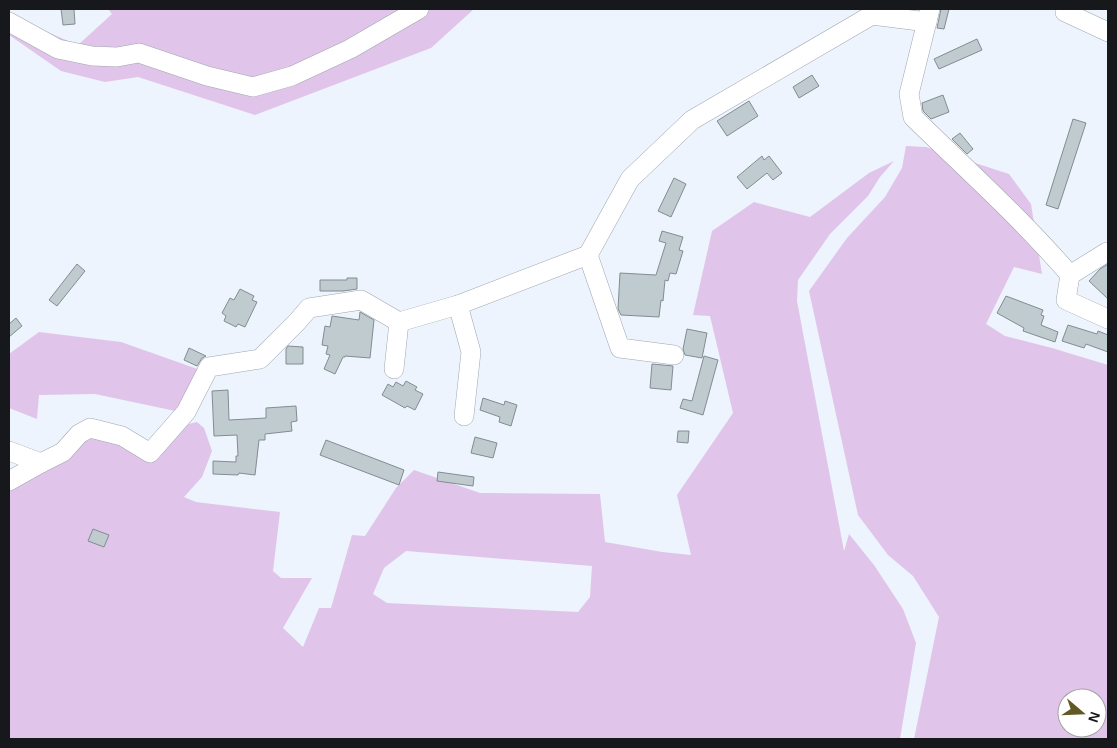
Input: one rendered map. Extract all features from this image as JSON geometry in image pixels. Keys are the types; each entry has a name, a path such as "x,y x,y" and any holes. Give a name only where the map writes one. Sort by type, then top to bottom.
{"street":[{"path":"9,22 58,49 92,56 117,57 139,52 207,76 253,87 292,76 350,49 419,9"},
{"path":"1065,9 1065,12 1108,32"},
{"path":"9,481 63,452 79,434 90,428 122,436 150,452 186,412 209,368 260,359 309,308 361,300 399,322 458,305 588,255 630,179 692,120 872,15 928,15 909,94 913,116 1036,235 1070,275"},
{"path":"1108,250 1070,275 1066,300 1108,319"},
{"path":"588,255 620,348 674,355"},
{"path":"458,305 471,352 464,416"},
{"path":"394,369 399,322"},
{"path":"9,452 41,464"}],"shaded area":[{"path":"108,9 474,9 431,48 255,115 138,77 105,82 61,71 9,35 9,16 78,45 112,14"},
{"path":"906,146 926,147 1009,174 1031,204 1042,274 1014,267 986,324 1005,336 1108,365 1108,739 914,739 939,617 913,576 888,555 858,515 809,291 847,238 885,197 902,168"},
{"path":"894,161 880,177 868,196 830,234 798,280 797,301 844,551 849,534 874,565 903,609 916,643 900,739 9,739 9,491 22,477 96,432 155,460 184,425 197,422 204,428 212,451 202,477 184,497 196,502 280,512 273,571 281,578 312,578 283,628 303,647 319,608 331,608 352,535 365,536 396,488 414,470 480,493 600,494 605,542 691,555 677,495 733,413 710,316 693,315 712,231 754,202 810,217 869,173","holes":["406,551 592,566 590,597 578,612 387,603 373,594 384,568"]},
{"path":"39,332 121,342 203,371 180,412 95,394 39,395 37,419 9,408 9,354"}],"building":[{"path":"61,9 74,9 75,24 63,25"},
{"path":"941,9 949,9 944,29 937,28"},
{"path":"977,39 982,50 939,69 934,59"},
{"path":"812,75 819,86 799,98 793,87"},
{"path":"943,95 949,112 931,119 923,111 922,103"},
{"path":"749,101 758,116 727,136 717,121"},
{"path":"1073,119 1086,123 1058,209 1046,205"},
{"path":"960,133 973,149 967,154 952,139"},
{"path":"762,156 764,160 769,156 782,173 773,180 767,173 747,189 737,177"},
{"path":"674,178 686,184 671,217 658,211"},
{"path":"662,231 683,237 679,250 683,251 676,274 670,273 668,281 665,280 659,317 621,315 618,309 620,273 656,275 666,243 659,241"},
{"path":"77,264 85,271 57,306 49,300"},
{"path":"1108,264 1108,299 1089,281 1100,269"},
{"path":"347,278 357,278 357,289 320,291 320,280 347,280"},
{"path":"240,289 254,296 252,300 257,302 245,327 238,324 236,327 224,321 226,316 222,313 230,298 234,300"},
{"path":"1006,296 1043,310 1041,315 1044,316 1041,325 1058,332 1055,342 1023,331 1024,328 997,313"},
{"path":"360,312 374,320 370,358 345,356 335,374 324,369 330,355 326,354 328,346 322,345 325,326 330,327 332,316 359,320"},
{"path":"16,318 22,326 9,337 9,324"},
{"path":"1068,325 1097,334 1098,331 1108,335 1108,352 1086,344 1084,348 1062,341"},
{"path":"687,329 707,333 702,358 685,355 683,349"},
{"path":"288,346 303,347 303,364 286,364 286,349"},
{"path":"189,348 206,356 202,358 197,366 184,360"},
{"path":"704,356 718,360 703,415 680,408 683,399 692,401"},
{"path":"652,364 673,366 671,390 650,388"},
{"path":"406,381 417,387 415,390 423,394 415,410 407,406 405,408 382,395 388,384 393,387 396,382 403,386"},
{"path":"228,390 229,420 266,418 266,408 296,406 297,421 291,422 292,431 265,434 265,440 259,440 255,475 239,473 238,475 213,474 213,461 236,462 236,456 238,456 237,435 214,436 212,391"},
{"path":"483,398 504,405 505,401 517,405 511,426 499,422 500,417 480,410"},
{"path":"678,431 689,431 688,443 677,442"},
{"path":"475,437 497,443 493,458 471,453"},
{"path":"326,440 404,470 399,485 320,455"},
{"path":"438,472 474,477 473,486 437,481"},
{"path":"93,529 109,535 104,547 88,541"}]}
